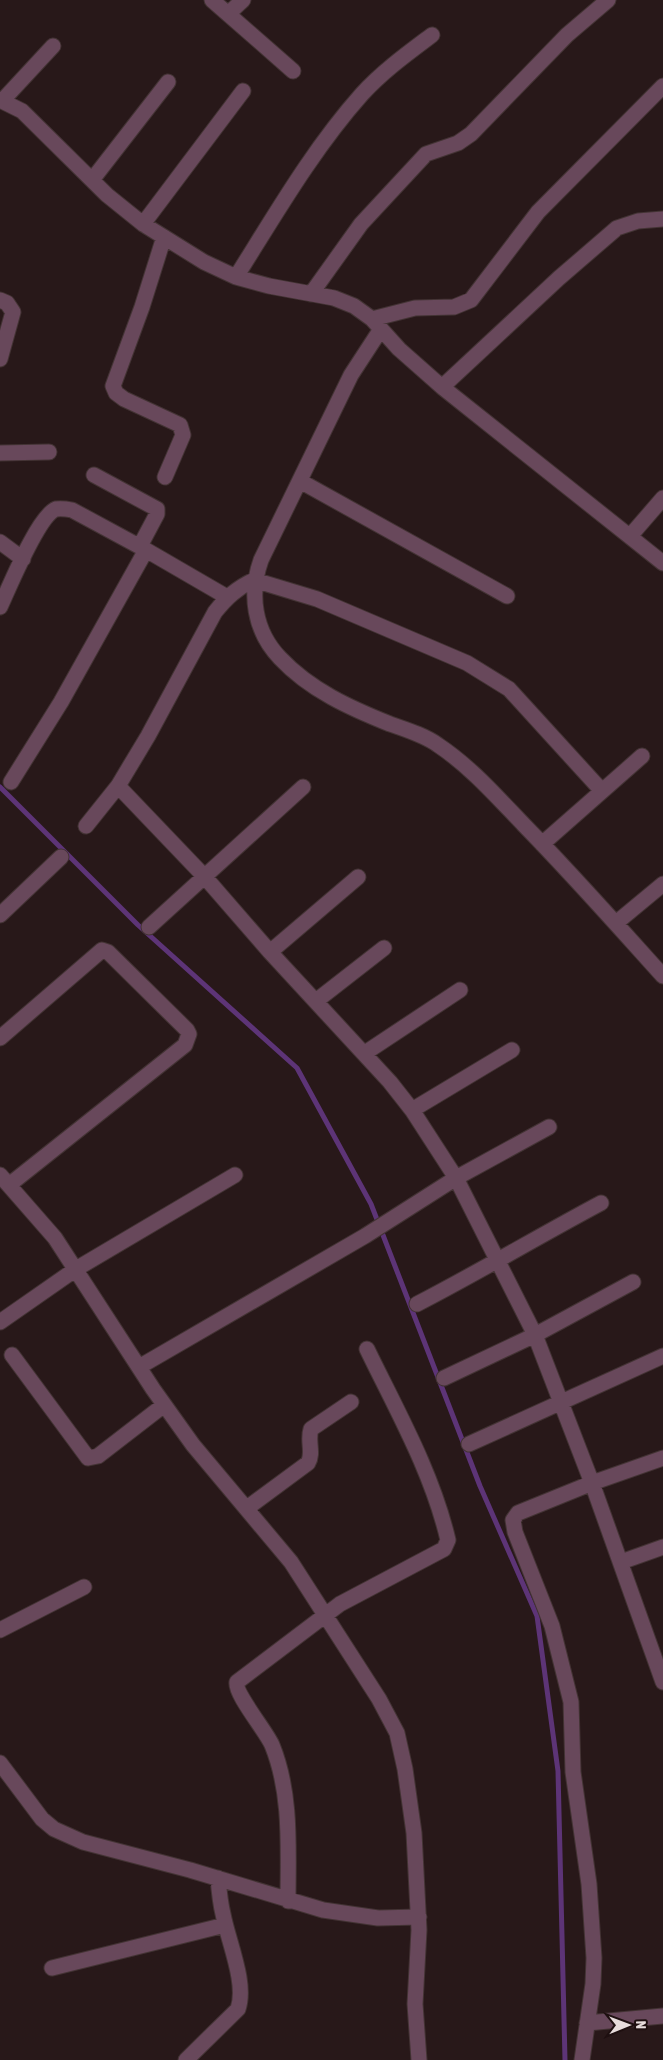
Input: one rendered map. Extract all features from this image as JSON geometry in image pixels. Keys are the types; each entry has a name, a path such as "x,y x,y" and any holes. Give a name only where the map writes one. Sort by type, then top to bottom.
{"street":[{"path":"212,0 294,71"},
{"path":"228,14 243,0"},
{"path":"311,294 361,224 426,154 458,143 470,134 567,36 608,0"},
{"path":"236,277 287,196 363,93 394,64 432,34"},
{"path":"53,46 1,100 22,111 92,180 143,224 204,262 236,277 334,298 354,306 376,324 399,349 442,387 631,535 663,563"},
{"path":"92,180 168,82"},
{"path":"663,86 538,212 471,300 454,307 431,306 415,308 376,324 261,560 254,580 257,615 263,636 279,657 299,676 324,693 348,706 418,734 457,759 542,844 663,976"},
{"path":"143,224 243,92"},
{"path":"442,387 595,245 616,228 638,221 663,219"},
{"path":"164,237 142,308 113,386 116,393 124,399 180,425 183,429 183,435 165,477"},
{"path":"0,300 8,303 13,312 0,359"},
{"path":"0,454 50,452"},
{"path":"11,782 61,702 143,548 157,514 157,509 94,475"},
{"path":"300,481 507,596"},
{"path":"631,535 663,498"},
{"path":"0,607 36,532 47,516 55,510 62,508 72,510 143,548 227,597"},
{"path":"0,542 23,559"},
{"path":"86,826 118,786 158,719 215,612 238,587 254,580 317,599 468,663 491,676 520,700 602,791"},
{"path":"542,844 642,756"},
{"path":"118,786 204,876 270,952 365,1054 412,1110 456,1178 535,1335 562,1402 621,1562 657,1643 663,1682"},
{"path":"149,927 303,787"},
{"path":"0,915 62,858"},
{"path":"270,952 358,877"},
{"path":"616,923 663,884"},
{"path":"316,1001 384,948"},
{"path":"0,1038 102,950 108,952 189,1034 185,1046 4,1180 55,1238 164,1405 193,1445 291,1562 379,1699 397,1733 405,1769 414,1833 419,1918 415,2004 419,2060"},
{"path":"365,1054 460,990"},
{"path":"412,1110 512,1050"},
{"path":"139,1367 384,1225 456,1178 549,1127"},
{"path":"0,1322 76,1269 235,1175"},
{"path":"417,1304 478,1273 601,1203"},
{"path":"444,1378 535,1335 633,1282"},
{"path":"288,1901 286,1806 281,1773 272,1744 236,1686 239,1679 340,1604 444,1549 448,1540 440,1503 367,1349"},
{"path":"12,1355 88,1458 98,1456 164,1405"},
{"path":"468,1444 663,1356"},
{"path":"247,1508 308,1463 311,1458 309,1435 311,1429 351,1402"},
{"path":"582,2060 594,1958 589,1884 574,1772 571,1702 552,1626 515,1532 513,1520 518,1513 592,1483 663,1458"},
{"path":"621,1562 663,1546"},
{"path":"0,1630 84,1587"},
{"path":"0,1763 14,1779 27,1800 54,1829 83,1842 218,1878 288,1901 351,1915 378,1918 419,1918"},
{"path":"186,2060 238,2009 242,1999 225,1925 218,1878"},
{"path":"52,1968 225,1925"},
{"path":"587,2023 663,2016"}],"waterway":[{"path":"0,787 138,925 297,1068 371,1204 480,1486 537,1616 558,1771 565,2060"}]}
